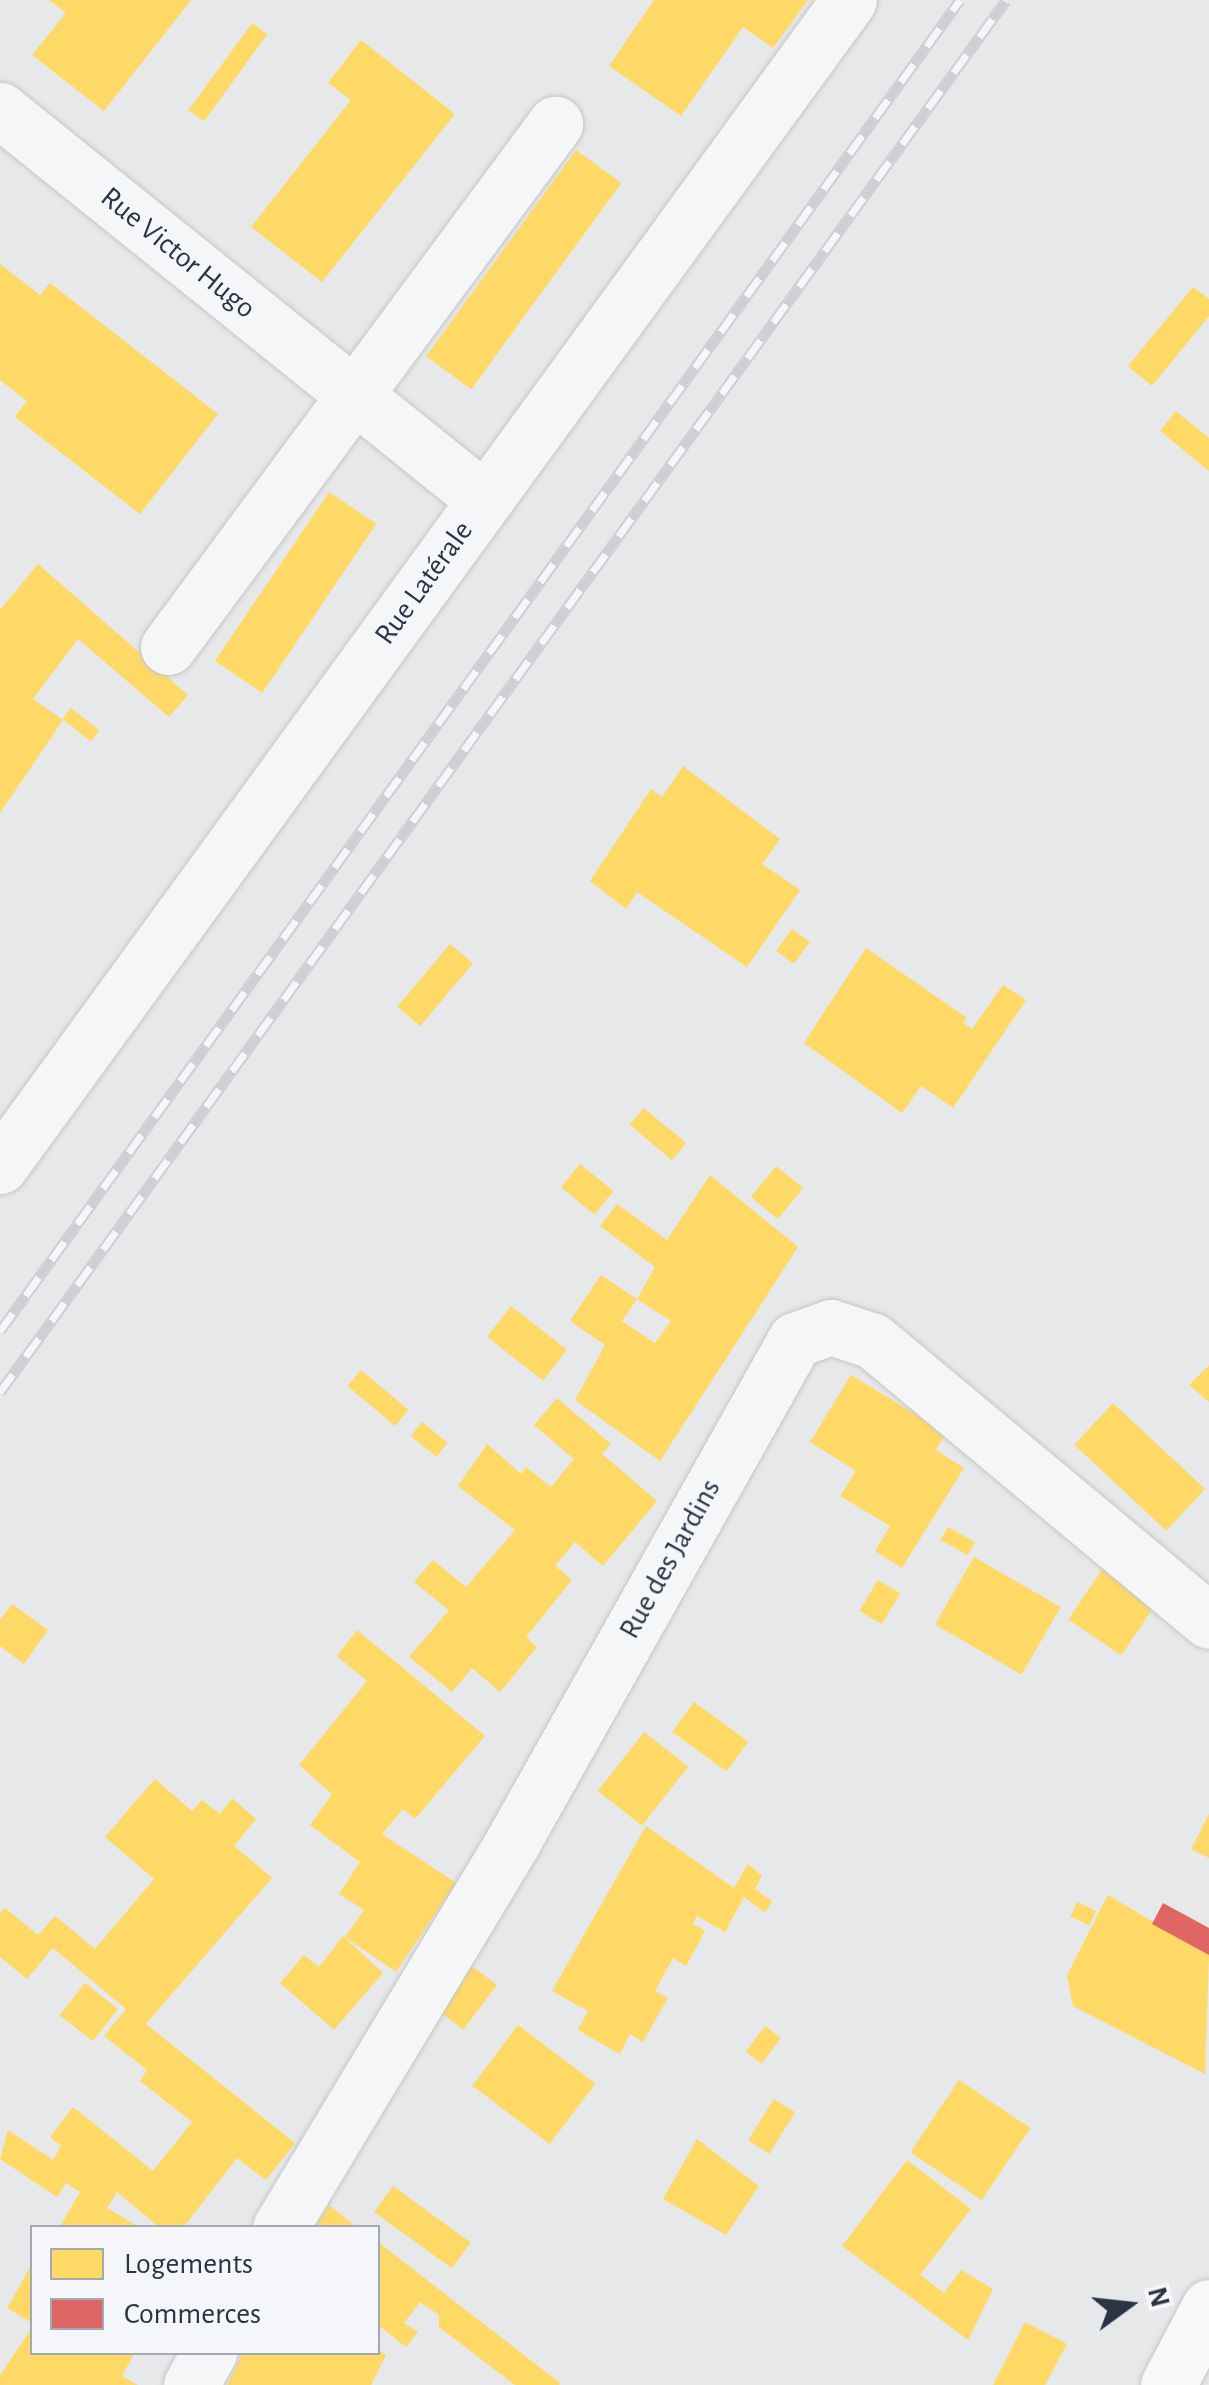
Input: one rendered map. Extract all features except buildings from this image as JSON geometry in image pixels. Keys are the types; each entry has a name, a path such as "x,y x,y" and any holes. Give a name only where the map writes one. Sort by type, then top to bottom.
{"main road":[{"path":"1168,2385 1209,2307"}],"street":[{"name":"Rue Latérale","path":"0,1166 850,0"},
{"name":"Rue Victor Hugo","path":"0,110 485,500"},
{"path":"168,647 554,124"},
{"name":"Rue des Jardins","path":"282,2225 528,1816 795,1340 831,1327 874,1340 1200,1615"},
{"path":"191,2385 207,2355"}],"railway":[{"path":"0,1331 960,0"},
{"path":"0,1392 1006,0"}]}
